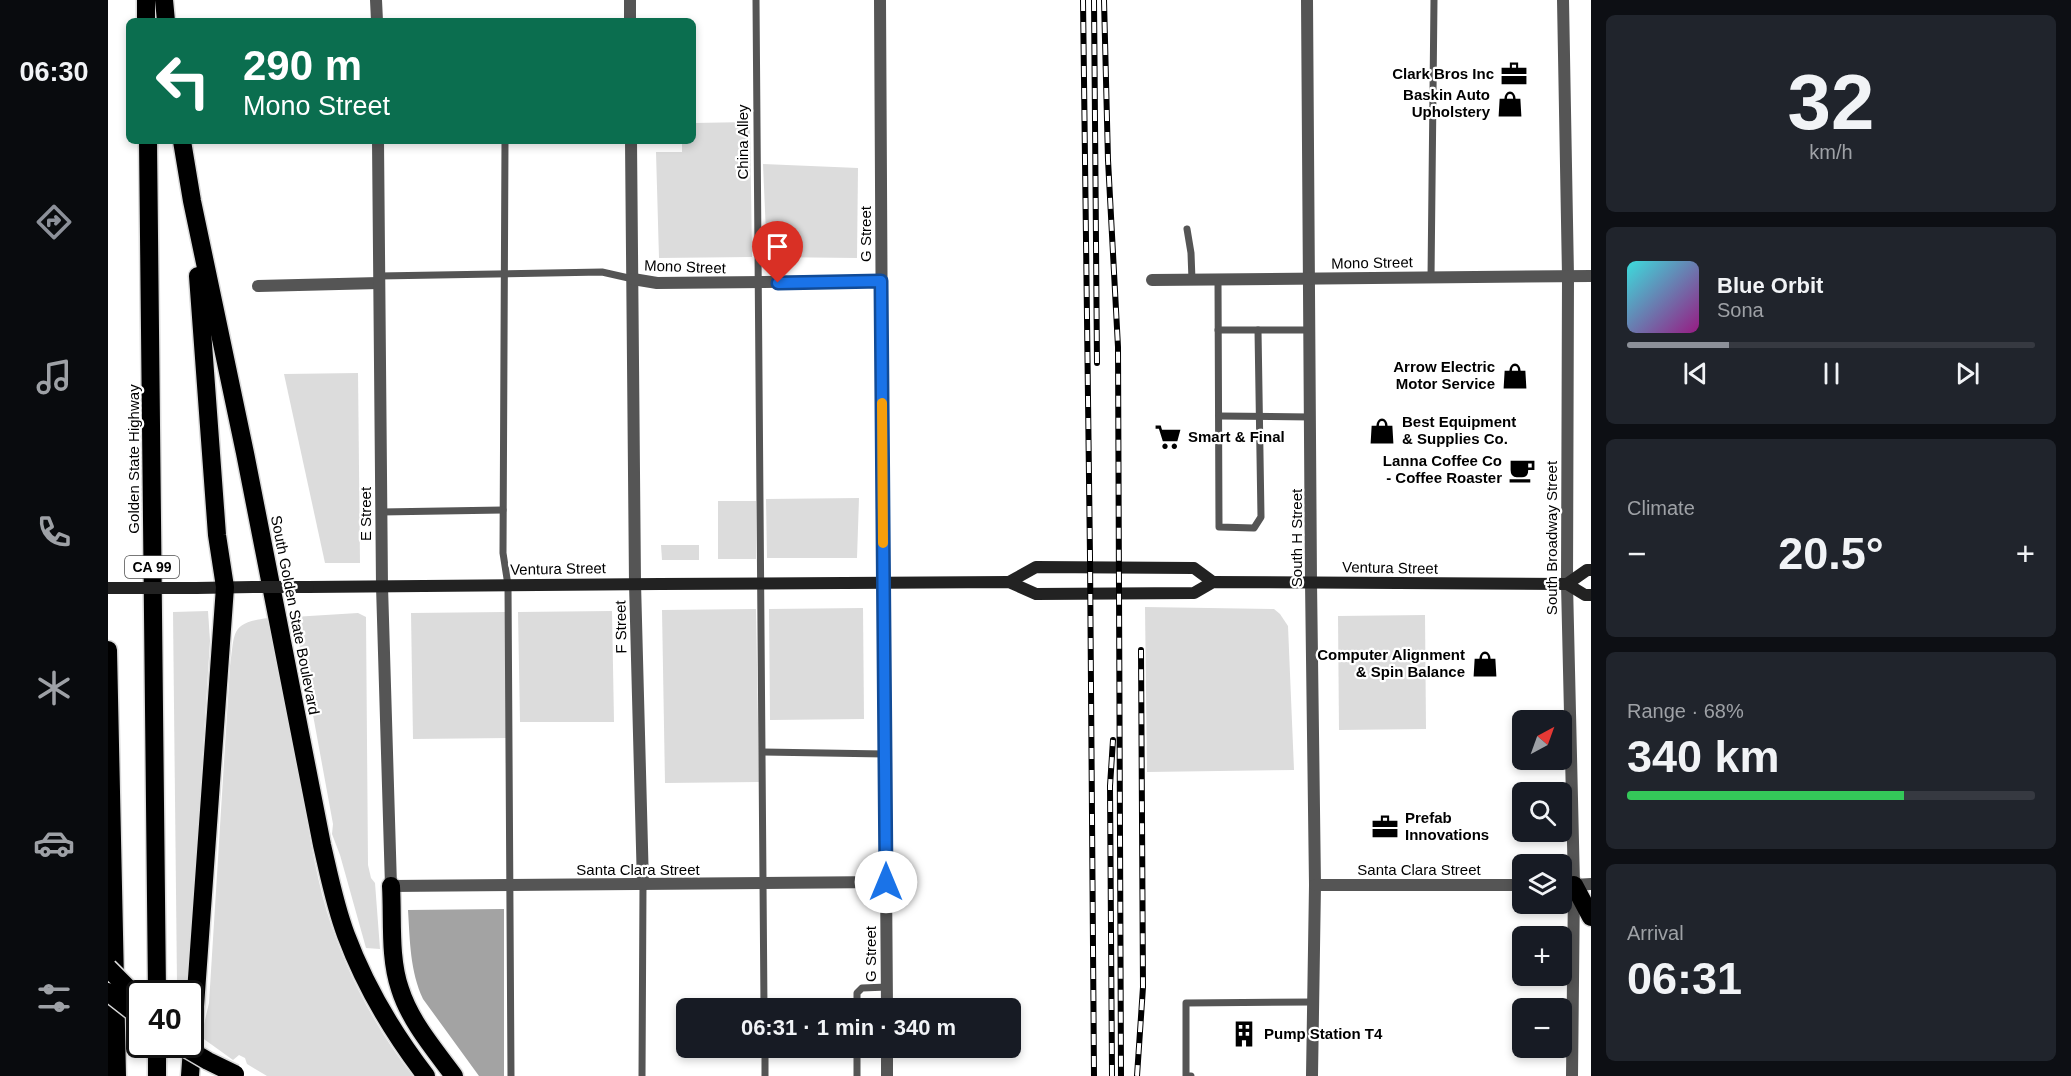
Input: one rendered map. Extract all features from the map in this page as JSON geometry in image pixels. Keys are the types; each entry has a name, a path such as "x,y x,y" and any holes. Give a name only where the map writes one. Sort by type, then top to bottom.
{"highway":[{"path":"146,0 146,18"},
{"path":"164,0 166,18"},
{"name":"Golden State Highway","path":"148,144 157,980"},
{"name":"South Golden State Boulevard","path":"182,144 192,201 333,890 345,933 367,984 397,1036 426,1076"},
{"path":"190,1076 225,587 217,535 192,201"},
{"path":"108,650 117,1076"},
{"path":"1576,885 1591,917"},
{"path":"391,886 394,950 399,987 419,1028 454,1076"},
{"path":"108,968 126,986"},
{"path":"108,992 126,1006"},
{"path":"204,1051 237,1075"},
{"path":"157,1058 157,1076"},
{"path":"203,1058 237,1075"}],"main road":[{"name":"Ventura Street","path":"1009,582 1036,567 1194,568 1214,582"},
{"path":"1567,584 1587,570 1591,570"},
{"name":"Ventura Street","path":"108,588 1009,582 1036,594 1047,594 1194,593 1214,582 1311,582 1567,584 1586,595 1591,595"}],"street":[{"path":"376,0 377,18"},
{"path":"630,0 630,18"},
{"name":"G Street","path":"880,0 887,998"},
{"name":"South H Street","path":"1307,0 1311,582 1316,885 1312,1076"},
{"name":"South Broadway Street","path":"1563,0 1568,276 1567,584 1576,885 1572,1076"},
{"name":"E Street","path":"378,144 382,586 391,886"},
{"name":"F Street","path":"631,144 635,583 643,885"},
{"name":"Mono Street","path":"1152,280 1591,276"},
{"path":"258,286 379,279"},
{"name":"Mono Street","path":"633,279 657,283 881,281"},
{"name":"Santa Clara Street","path":"391,886 886,882"},
{"name":"Santa Clara Street","path":"1316,885 1512,885"},
{"path":"887,1058 887,1076"}],"lane":[{"name":"China Alley","path":"756,0 764,998"},
{"path":"1431,278 1434,0"},
{"path":"505,144 503,553 508,585 512,1076"},
{"path":"1187,229 1192,280"},
{"path":"379,279 602,272 633,279"},
{"path":"1218,280 1219,527 1254,528 1261,516 1258,330"},
{"path":"1218,330 1311,330"},
{"path":"1219,416 1311,417"},
{"path":"381,512 503,510"},
{"path":"763,752 885,754"},
{"name":"F Street","path":"642,1076 643,885"},
{"path":"857,998 857,993 862,988 887,987"},
{"path":"1191,1076 1186,1076 1186,1003 1313,1002"},
{"path":"765,1058 765,1076"},
{"path":"857,1058 857,1076"}],"shaded area":[{"path":"750,122 752,257 659,258 656,152 682,152 682,144 696,144 696,123"},
{"path":"763,164 858,168 857,258 767,257"},
{"path":"358,373 360,563 325,563 284,374"},
{"path":"859,498 857,558 767,558 766,499"},
{"path":"718,501 756,501 756,559 718,559"},
{"path":"661,545 699,545 699,560 662,560"},
{"path":"1145,607 1274,609 1280,614 1288,626 1294,770 1147,772"},
{"path":"863,608 864,719 770,720 769,609"},
{"path":"756,609 759,782 665,783 662,610"},
{"path":"208,611 210,641 188,980 177,980 173,612"},
{"path":"612,611 614,722 520,722 518,612"},
{"path":"505,612 508,738 413,739 411,613"},
{"path":"358,613 366,617 368,865 371,878 375,883 380,949 366,948 332,834 333,824 305,667 299,656 300,644 293,617"},
{"path":"1425,615 1426,729 1339,730 1338,616"},
{"path":"268,618 315,862 334,934 362,998 399,1058 413,1076 267,1076 247,1064 245,1058 239,1055 233,1060 204,1039 204,1024 209,1003 230,666 237,631 241,626"},
{"path":"504,909 504,1076 479,1076 423,999 413,967 408,910"}],"railway":[{"path":"1083,0 1094,1076"},
{"path":"1094,0 1097,363"},
{"path":"1104,0 1108,160 1118,347 1121,1076"},
{"path":"1137,1076 1143,987 1141,650"},
{"path":"1112,1076 1110,786 1113,740"}],"slow traffic":[{"path":"882,403 883,543"}],"place":[{"name":"Clark Bros Inc","path":"1514,74"},
{"name":"Baskin Auto Upholstery","path":"1510,104"},
{"name":"Arrow Electric Motor Service","path":"1515,376"},
{"name":"Best Equipment & Supplies Co.","path":"1382,431"},
{"name":"Smart & Final","path":"1168,437"},
{"name":"Lanna Coffee Co - Coffee Roaster","path":"1522,470"},
{"name":"Computer Alignment & Spin Balance","path":"1485,664"},
{"name":"Prefab Innovations","path":"1385,827"},
{"name":"Pump Station T4","path":"1244,1034"}],"route":[{"path":"778,283 881,281 886,882"}]}
